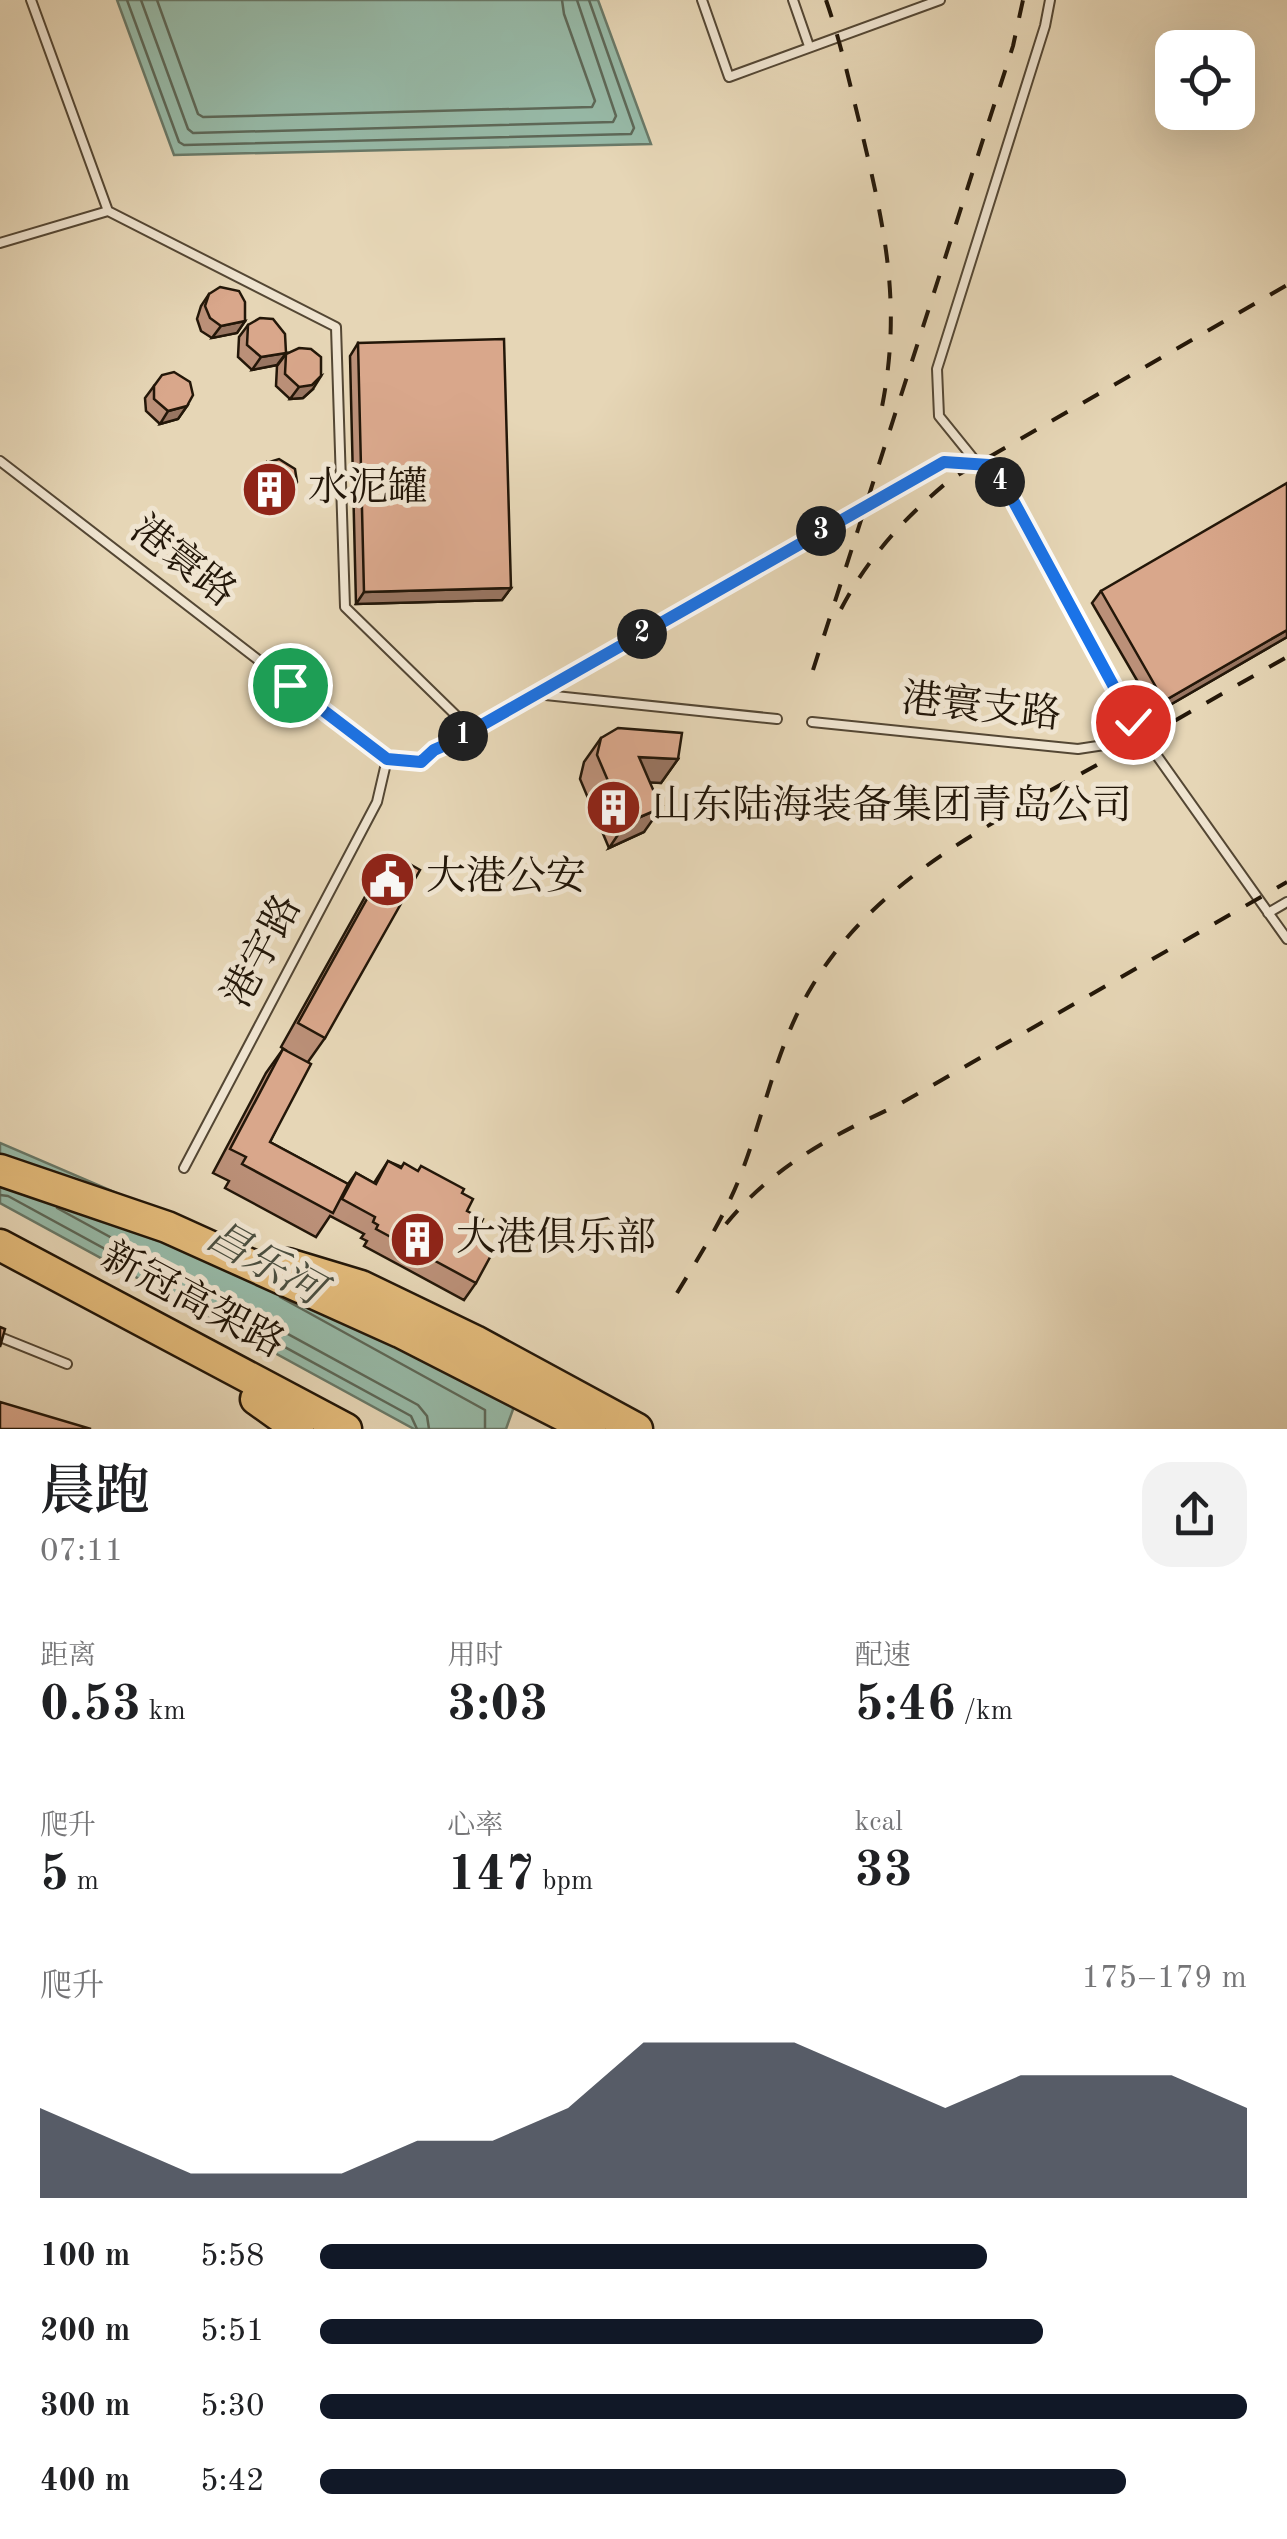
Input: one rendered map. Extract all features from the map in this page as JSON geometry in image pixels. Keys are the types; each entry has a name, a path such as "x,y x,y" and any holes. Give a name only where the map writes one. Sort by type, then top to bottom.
{"highway":[{"name":"新冠高架路","path":"0,1170 167,1227 400,1332 590,1429"},
{"path":"167,1227 361,1286 474,1341 637,1429"},
{"name":"新冠高架路","path":"0,1246 346,1429"},
{"path":"164,1332 298,1429"}],"lane":[{"path":"31,0 108,211 336,326 345,607 472,730"},
{"path":"702,0 730,77 940,0"},
{"path":"793,0 809,46"},
{"path":"978,463 939,416 936,369 1050,0"},
{"path":"0,243 108,211"},
{"name":"港寰路","path":"0,461 387,759"},
{"path":"387,759 421,762 434,750 944,462 989,465 1014,502 1144,739 1287,940"},
{"path":"536,694 777,719"},
{"name":"港寰支路","path":"812,722 1078,749 1144,739"},
{"name":"港宇路","path":"184,1168 377,802 387,759"},
{"path":"1268,913 1287,902"},
{"path":"0,1337 66,1364"}],"water":[{"path":"117,0 598,0 651,144 174,155"},
{"name":"昌乐河","path":"0,1143 217,1236 516,1401 506,1429 414,1429 0,1203"}],"building":[{"path":"220,287 239,291 245,302 245,321 221,326 210,318 205,306 209,294"},
{"path":"260,318 273,319 285,334 286,353 261,357 247,345 248,325"},
{"path":"504,339 511,588 364,592 358,343"},
{"path":"299,348 311,349 321,357 321,376 312,385 299,387 285,374 286,354"},
{"path":"174,372 190,382 193,395 187,406 168,411 154,399 154,386 162,375"},
{"path":"279,459 295,469 297,482 286,497 273,499 259,486 258,473 266,463"},
{"path":"1287,483 1287,630 1164,701 1101,591"},
{"path":"618,728 682,733 678,759 639,757 661,808 626,823 597,755 601,738"},
{"path":"392,854 420,870 325,1038 298,1023"},
{"path":"283,1049 311,1064 270,1142 348,1184 333,1213 242,1164 246,1157 230,1149"},
{"name":"大港俱乐部","path":"388,1161 401,1168 404,1163 418,1171 421,1166 464,1189 462,1193 473,1199 467,1211 483,1219 474,1237 495,1248 476,1283 376,1229 375,1217 342,1199 356,1173 376,1184"},
{"path":"0,1402 91,1429 0,1429"}],"railway":[{"path":"826,0 862,133 885,242 890,345 879,421"},
{"path":"813,670 1013,46 1023,0"},
{"path":"841,609 889,538 951,479 1287,285"},
{"path":"677,1293 738,1183 781,1053 800,1009 837,950 867,916 937,858 976,833 1287,657"},
{"path":"726,1224 763,1186 805,1154 898,1105 1287,882"}],"place":[{"name":"水泥罐","path":"269,490"},
{"name":"山东陆海装备集团青岛公司","path":"613,808"},
{"name":"大港公安","path":"387,879"},
{"name":"大港俱乐部","path":"417,1240"}],"route":[{"path":"290,685 387,759 421,762 434,750 944,462 978,463 989,465 1014,502 1133,722"}]}
